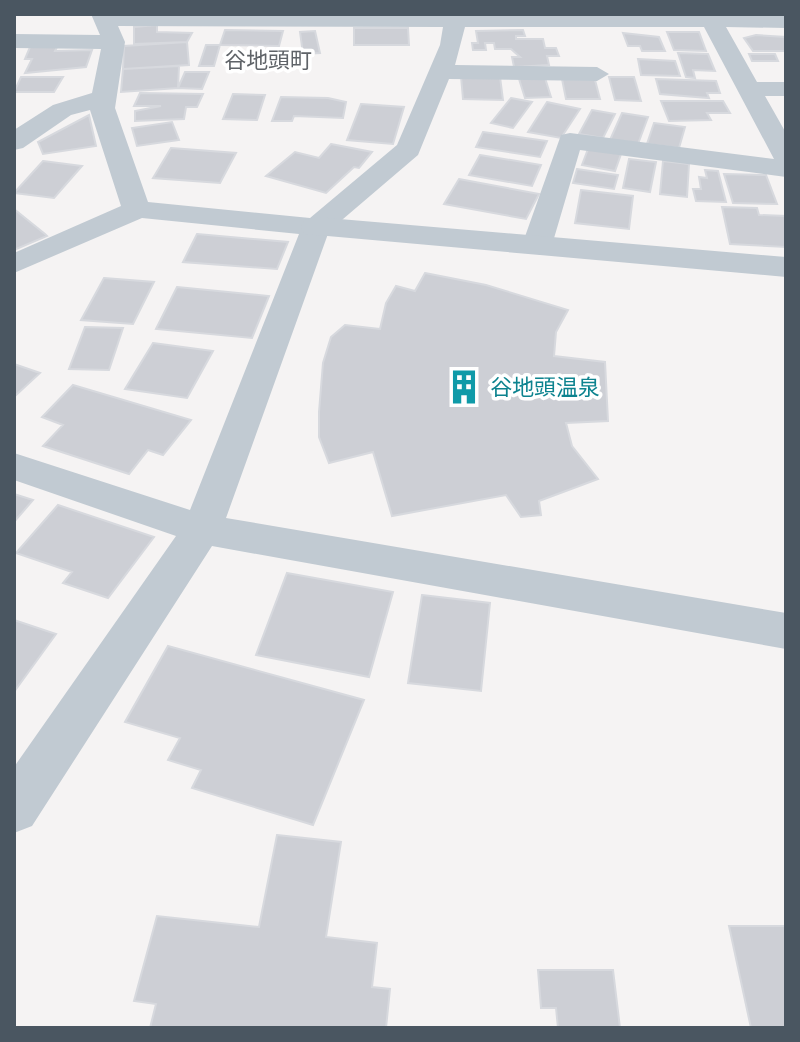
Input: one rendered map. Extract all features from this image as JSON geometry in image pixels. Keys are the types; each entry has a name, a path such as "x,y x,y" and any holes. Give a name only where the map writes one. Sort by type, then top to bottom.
{"street":[{"path":"710,17 786,157"},
{"path":"14,41 107,25 455,18 710,17 786,21"},
{"path":"14,809 202,529 316,227 409,149 441,72 455,18"},
{"path":"107,25 102,108 136,209"},
{"path":"441,72 597,74"},
{"path":"749,89 786,89"},
{"path":"14,142 62,110 103,98"},
{"path":"537,245 570,141 786,169"},
{"path":"14,264 125,217 136,209 786,267"},
{"path":"14,466 202,529 786,631"}],"building":[{"path":"157,25 157,32 192,33 187,42 134,44 134,27"},
{"path":"354,28 408,28 409,45 354,45"},
{"path":"225,30 283,31 279,46 220,45"},
{"path":"523,30 525,36 516,36 516,39 543,39 545,48 556,48 559,56 547,56 549,65 514,67 512,57 520,57 511,49 495,49 494,43 485,43 486,50 473,50 472,43 478,43 476,31"},
{"path":"315,31 320,53 303,54 300,32"},
{"path":"667,32 699,32 706,51 674,50"},
{"path":"623,33 659,37 665,51 642,51 640,46 628,46"},
{"path":"756,35 786,37 786,51 753,51 744,38"},
{"path":"187,42 189,65 123,69 124,46"},
{"path":"206,45 220,45 214,66 199,66"},
{"path":"30,47 57,47 55,51 92,50 86,67 25,73 32,59 25,59"},
{"path":"678,53 708,54 715,71 693,70 695,78 686,77"},
{"path":"749,54 775,54 778,61 752,61"},
{"path":"638,59 675,61 680,76 641,75"},
{"path":"179,66 178,88 121,92 123,69"},
{"path":"185,72 209,72 202,89 178,88"},
{"path":"461,76 500,77 503,100 463,99"},
{"path":"21,77 63,77 54,92 14,92"},
{"path":"609,77 634,77 641,101 615,100"},
{"path":"545,78 551,97 525,98 519,79"},
{"path":"562,79 595,80 600,99 566,99"},
{"path":"656,79 716,81 720,93 707,93 709,98 660,94"},
{"path":"140,93 203,94 197,107 186,107 184,119 135,121 135,111 161,106 134,106"},
{"path":"233,94 265,95 257,120 223,119"},
{"path":"281,97 328,98 346,102 343,118 294,116 292,121 272,121"},
{"path":"511,98 532,102 513,128 491,123"},
{"path":"661,101 723,101 730,113 707,113 711,120 669,121"},
{"path":"547,102 580,109 561,138 528,132"},
{"path":"361,104 404,107 393,144 347,140"},
{"path":"592,110 615,114 603,138 579,134"},
{"path":"622,113 648,117 638,144 610,140"},
{"path":"89,115 96,146 43,154 38,142"},
{"path":"172,122 179,140 137,146 132,128"},
{"path":"654,123 685,127 679,148 647,144"},
{"path":"483,132 547,141 540,157 476,147"},
{"path":"331,144 372,152 359,168 354,167 326,193 266,176 295,152 319,158"},
{"path":"171,148 236,153 220,183 153,178"},
{"path":"588,149 621,154 615,171 582,165"},
{"path":"480,155 541,165 532,186 469,175"},
{"path":"629,159 656,162 650,192 623,188"},
{"path":"43,161 82,166 54,198 14,193"},
{"path":"663,161 689,164 687,197 660,194"},
{"path":"577,169 618,175 614,189 573,183"},
{"path":"705,170 718,171 726,202 696,201 693,189 701,189 699,177 707,178"},
{"path":"724,174 766,175 777,204 733,203"},
{"path":"459,179 539,194 526,219 444,204"},
{"path":"581,190 633,196 629,229 575,223"},
{"path":"722,207 757,208 759,215 786,216 786,247 730,244"},
{"path":"14,209 45,234 47,236 14,250"},
{"path":"197,234 288,242 277,269 183,262"},
{"name":"谷地頭温泉","path":"425,273 486,285 568,310 556,332 554,356 605,362 608,421 566,423 572,446 598,479 539,501 541,515 521,517 506,495 392,516 373,452 329,463 319,437 319,412 323,363 331,337 345,325 380,329 386,303 396,286 415,291"},
{"path":"104,278 154,282 133,324 81,320"},
{"path":"177,287 269,296 252,338 156,329"},
{"path":"85,327 123,328 109,370 69,369"},
{"path":"153,343 213,351 187,398 125,389"},
{"path":"14,364 40,373 14,397"},
{"path":"73,385 191,420 163,455 148,450 129,474 43,446 63,425 42,417"},
{"path":"14,494 33,500 14,522"},
{"path":"58,505 154,537 108,598 63,583 72,572 16,553"},
{"path":"287,573 393,592 369,677 256,655"},
{"path":"422,595 490,603 481,691 408,683"},
{"path":"14,620 56,634 14,692"},
{"path":"168,646 364,700 313,825 192,788 201,770 168,760 180,738 125,722"},
{"path":"277,835 341,842 326,937 377,943 372,987 390,989 386,1028 150,1028 156,1004 134,1001 157,916 259,927"},
{"path":"729,926 786,926 786,1028 751,1028"},
{"path":"538,970 613,970 620,1028 558,1028 556,1008 541,1008"}],"place":[{"name":"谷地頭温泉","path":"464,387"}],"district":[{"name":"谷地頭町","path":"268,60"}]}
